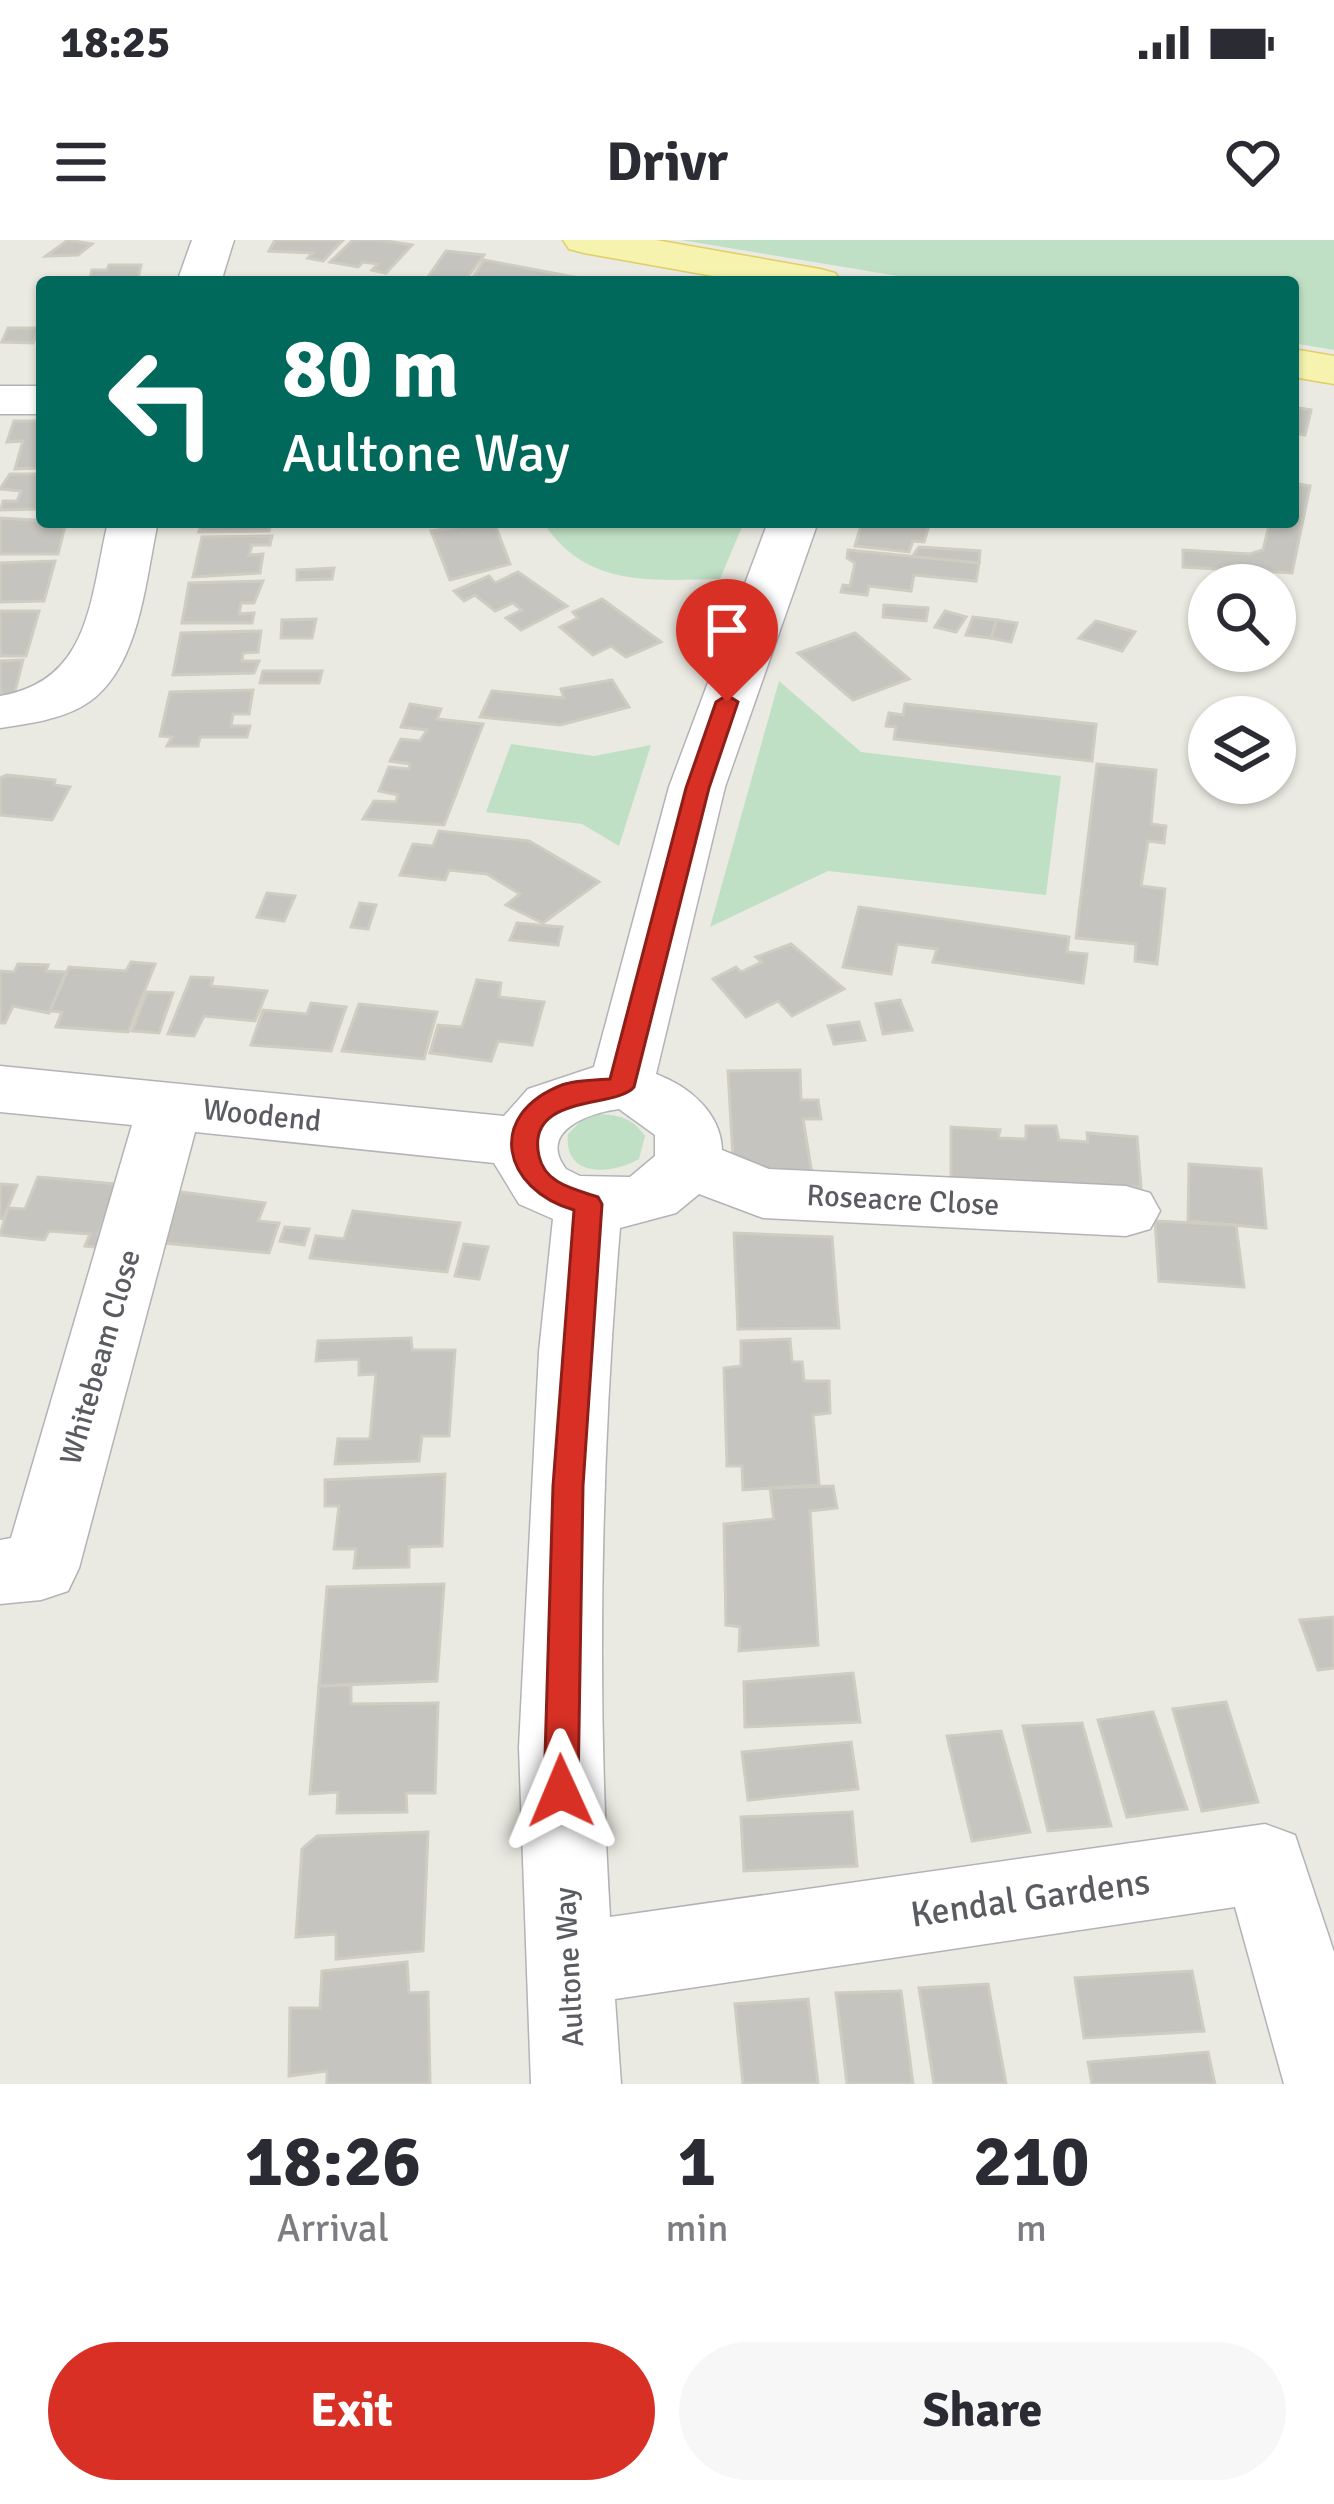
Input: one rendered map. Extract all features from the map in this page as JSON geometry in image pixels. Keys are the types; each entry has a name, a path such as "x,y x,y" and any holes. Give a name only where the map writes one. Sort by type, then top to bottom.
{"main road":[{"path":"584,240 786,276"},
{"path":"1299,364 1334,370"}],"street":[{"path":"201,276 213,240"},
{"path":"0,400 36,400"},
{"path":"0,712 41,704 72,690 95,666 132,528"},
{"path":"621,1087 697,788 792,528"},
{"path":"621,1087 646,1092 684,1121 690,1142 687,1162 658,1194 634,1203 588,1204 555,1194 537,1180 526,1162 524,1142 531,1122 568,1093 621,1087"},
{"name":"Woodend","path":"0,1089 524,1142"},
{"name":"Whitebeam Close","path":"0,1572 40,1568 170,1106"},
{"name":"Roseacre Close","path":"687,1162 764,1193 1126,1211"},
{"name":"Aultone Way","path":"576,2084 559,1747 574,1352 588,1204"},
{"name":"Kendal Gardens","path":"568,1965 1265,1863 1329,2084"}],"green space":[{"path":"681,240 1334,240 1334,350 1299,344 1299,276 898,276"},
{"path":"547,528 741,528 720,579 625,576 603,571 564,547"},
{"path":"779,681 861,752 1061,776 1046,895 828,871 710,927"},
{"path":"511,744 594,756 651,745 619,846 582,824 486,812"},
{"path":"599,1114 625,1119 640,1130 645,1136 639,1159 603,1170 573,1159 568,1134 581,1121"}],"building":[{"path":"68,240 92,244 78,255 46,256"},
{"path":"275,240 343,240 323,261 308,258 313,253 269,251"},
{"path":"353,240 412,245 386,273 372,270 378,264 363,262 358,267 330,262"},
{"path":"446,251 484,255 468,276 429,276"},
{"path":"484,260 569,276 474,276"},
{"path":"109,265 141,265 138,276 90,276 92,270 107,270"},
{"path":"8,328 36,328 33,343 2,342"},
{"path":"1299,408 1311,410 1305,435 1299,434"},
{"path":"14,421 36,421 36,468 15,469 23,441 7,442"},
{"path":"10,474 36,474 36,509 1,510 3,501 17,501 21,491 0,489"},
{"path":"1299,484 1310,486 1294,564 1183,567 1183,550 1250,554 1263,550 1268,528 1299,528"},
{"path":"0,518 36,520 36,528 64,528 58,554 0,554"},
{"path":"200,528 270,528 269,531 199,532"},
{"path":"496,528 510,564 450,580 431,531"},
{"path":"860,528 928,528 924,542 913,541 909,552 855,546"},
{"path":"272,536 270,545 252,545 249,555 263,554 260,573 193,577 202,537"},
{"path":"919,547 980,551 979,563 912,557"},
{"path":"848,550 979,563 976,581 914,575 911,591 869,586 867,595 841,592 843,585 850,586 855,563 847,558"},
{"path":"55,561 44,601 0,602 0,563"},
{"path":"334,568 332,579 297,580 297,570"},
{"path":"518,572 567,606 521,630 506,618 522,610 513,603 495,611 475,595 464,601 454,591 489,576 495,583"},
{"path":"263,581 254,603 241,603 239,614 254,613 252,623 182,623 189,583"},
{"path":"602,599 661,642 626,657 611,646 593,655 560,627 578,618 573,612"},
{"path":"884,605 928,608 926,621 883,617"},
{"path":"0,611 39,611 26,656 0,656"},
{"path":"945,611 966,617 956,632 935,627"},
{"path":"973,617 997,620 991,638 966,635"},
{"path":"316,619 312,638 281,638 282,620"},
{"path":"997,620 1017,623 1011,642 991,638"},
{"path":"1096,621 1135,632 1122,651 1079,638"},
{"path":"261,631 258,652 243,653 242,661 259,661 254,673 173,675 181,633"},
{"path":"855,633 909,679 853,700 798,653"},
{"path":"23,660 14,695 0,695 0,661"},
{"path":"263,671 322,671 319,683 260,683"},
{"path":"612,680 629,707 560,725 480,717 492,691 564,698 561,689"},
{"path":"253,690 249,714 233,714 231,726 250,726 247,737 200,737 198,746 167,746 172,737 160,736 170,692"},
{"path":"410,704 441,709 437,719 483,724 444,825 363,819 374,801 396,802 398,795 379,791 389,767 409,769 410,764 390,761 401,739 420,741 427,730 401,727"},
{"path":"905,704 1096,724 1092,761 894,739 896,727 886,726 889,713 903,715"},
{"path":"1097,764 1156,770 1151,824 1166,826 1164,843 1148,841 1141,886 1165,889 1157,964 1135,961 1136,944 1076,938"},
{"path":"0,778 55,780 54,785 70,787 52,820 0,815"},
{"path":"439,831 529,841 599,882 543,923 506,905 520,894 487,874 449,870 445,880 400,875 413,844 433,846"},
{"path":"267,893 295,896 284,921 257,917"},
{"path":"360,903 376,905 368,929 351,927"},
{"path":"859,907 1069,937 1067,952 1087,954 1083,983 933,962 937,949 897,944 891,974 843,967"},
{"path":"517,923 562,927 558,945 510,940"},
{"path":"791,944 844,989 792,1016 778,1001 746,1017 713,979 736,967 741,972 762,962 756,957"},
{"path":"131,962 155,964 128,1032 56,1027 62,1012 50,1011 69,967 126,971"},
{"path":"18,964 48,965 46,971 66,972 49,1013 13,1006 5,1023 0,1023 0,971 14,972"},
{"path":"191,977 213,978 211,986 267,991 255,1021 204,1016 194,1036 168,1034"},
{"path":"477,980 501,983 499,997 544,1002 532,1045 498,1041 491,1061 430,1053 438,1025 462,1027"},
{"path":"147,992 173,993 159,1033 132,1031"},
{"path":"900,1000 912,1030 883,1034 876,1004"},
{"path":"311,1003 346,1007 331,1051 251,1045 263,1010 307,1014"},
{"path":"359,1004 437,1012 424,1059 342,1051"},
{"path":"859,1022 865,1040 834,1044 828,1026"},
{"path":"800,1070 801,1100 818,1100 821,1119 803,1119 812,1174 734,1175 728,1071"},
{"path":"1026,1126 1056,1126 1059,1140 1088,1142 1087,1133 1137,1137 1141,1187 951,1181 951,1127 1000,1130 998,1138 1026,1139"},
{"path":"1189,1164 1261,1169 1266,1228 1188,1221"},
{"path":"38,1177 117,1184 98,1235 117,1237 113,1249 85,1246 90,1234 49,1231 44,1240 0,1235 8,1208 25,1209"},
{"path":"0,1184 17,1185 3,1219 0,1218"},
{"path":"181,1192 265,1203 258,1221 279,1223 269,1253 140,1241 169,1224"},
{"path":"353,1211 460,1223 447,1272 310,1258 316,1236 344,1239"},
{"path":"1155,1221 1236,1225 1244,1287 1159,1281"},
{"path":"285,1227 309,1229 304,1245 280,1241"},
{"path":"734,1233 832,1237 839,1328 738,1329"},
{"path":"464,1244 488,1247 479,1279 455,1276"},
{"path":"411,1338 412,1350 455,1350 449,1436 422,1436 419,1461 335,1464 338,1439 370,1439 376,1374 359,1375 359,1359 316,1361 318,1341"},
{"path":"790,1339 792,1362 802,1362 804,1381 829,1381 830,1413 813,1415 819,1485 743,1490 742,1466 727,1466 724,1368 741,1366 741,1341"},
{"path":"445,1474 442,1546 409,1547 409,1567 354,1568 356,1549 334,1549 339,1506 325,1506 325,1480"},
{"path":"833,1486 837,1508 810,1511 818,1645 739,1651 740,1627 726,1625 724,1524 774,1519 770,1488"},
{"path":"444,1584 437,1681 319,1686 327,1587"},
{"path":"1334,1617 1334,1668 1318,1670 1300,1620"},
{"path":"853,1673 860,1722 745,1727 744,1682"},
{"path":"351,1685 351,1704 438,1703 435,1793 406,1793 407,1812 337,1813 338,1792 310,1794 319,1686"},
{"path":"1226,1702 1258,1802 1202,1811 1173,1709"},
{"path":"1153,1712 1187,1809 1127,1817 1098,1720"},
{"path":"1082,1723 1111,1826 1048,1831 1023,1726"},
{"path":"1001,1731 1030,1832 972,1841 947,1736"},
{"path":"851,1742 858,1789 748,1800 742,1752"},
{"path":"852,1812 857,1866 744,1871 741,1817"},
{"path":"428,1832 423,1951 336,1959 336,1934 296,1937 302,1849 317,1836"},
{"path":"407,1962 409,1993 428,1992 430,2084 327,2084 327,2071 289,2076 290,2008 320,2008 322,1971"},
{"path":"1192,1971 1204,2031 1084,2038 1075,1978"},
{"path":"988,1984 1006,2084 934,2084 919,1988"},
{"path":"901,1991 913,2084 847,2084 836,1993"},
{"path":"808,1999 818,2084 743,2084 735,2004"},
{"path":"1208,2052 1215,2084 1092,2084 1088,2062"}],"route":[{"path":"561,1791 574,1352 588,1204 555,1194 537,1180 526,1162 524,1142 531,1122 568,1093 621,1087 697,788 727,702"}]}
